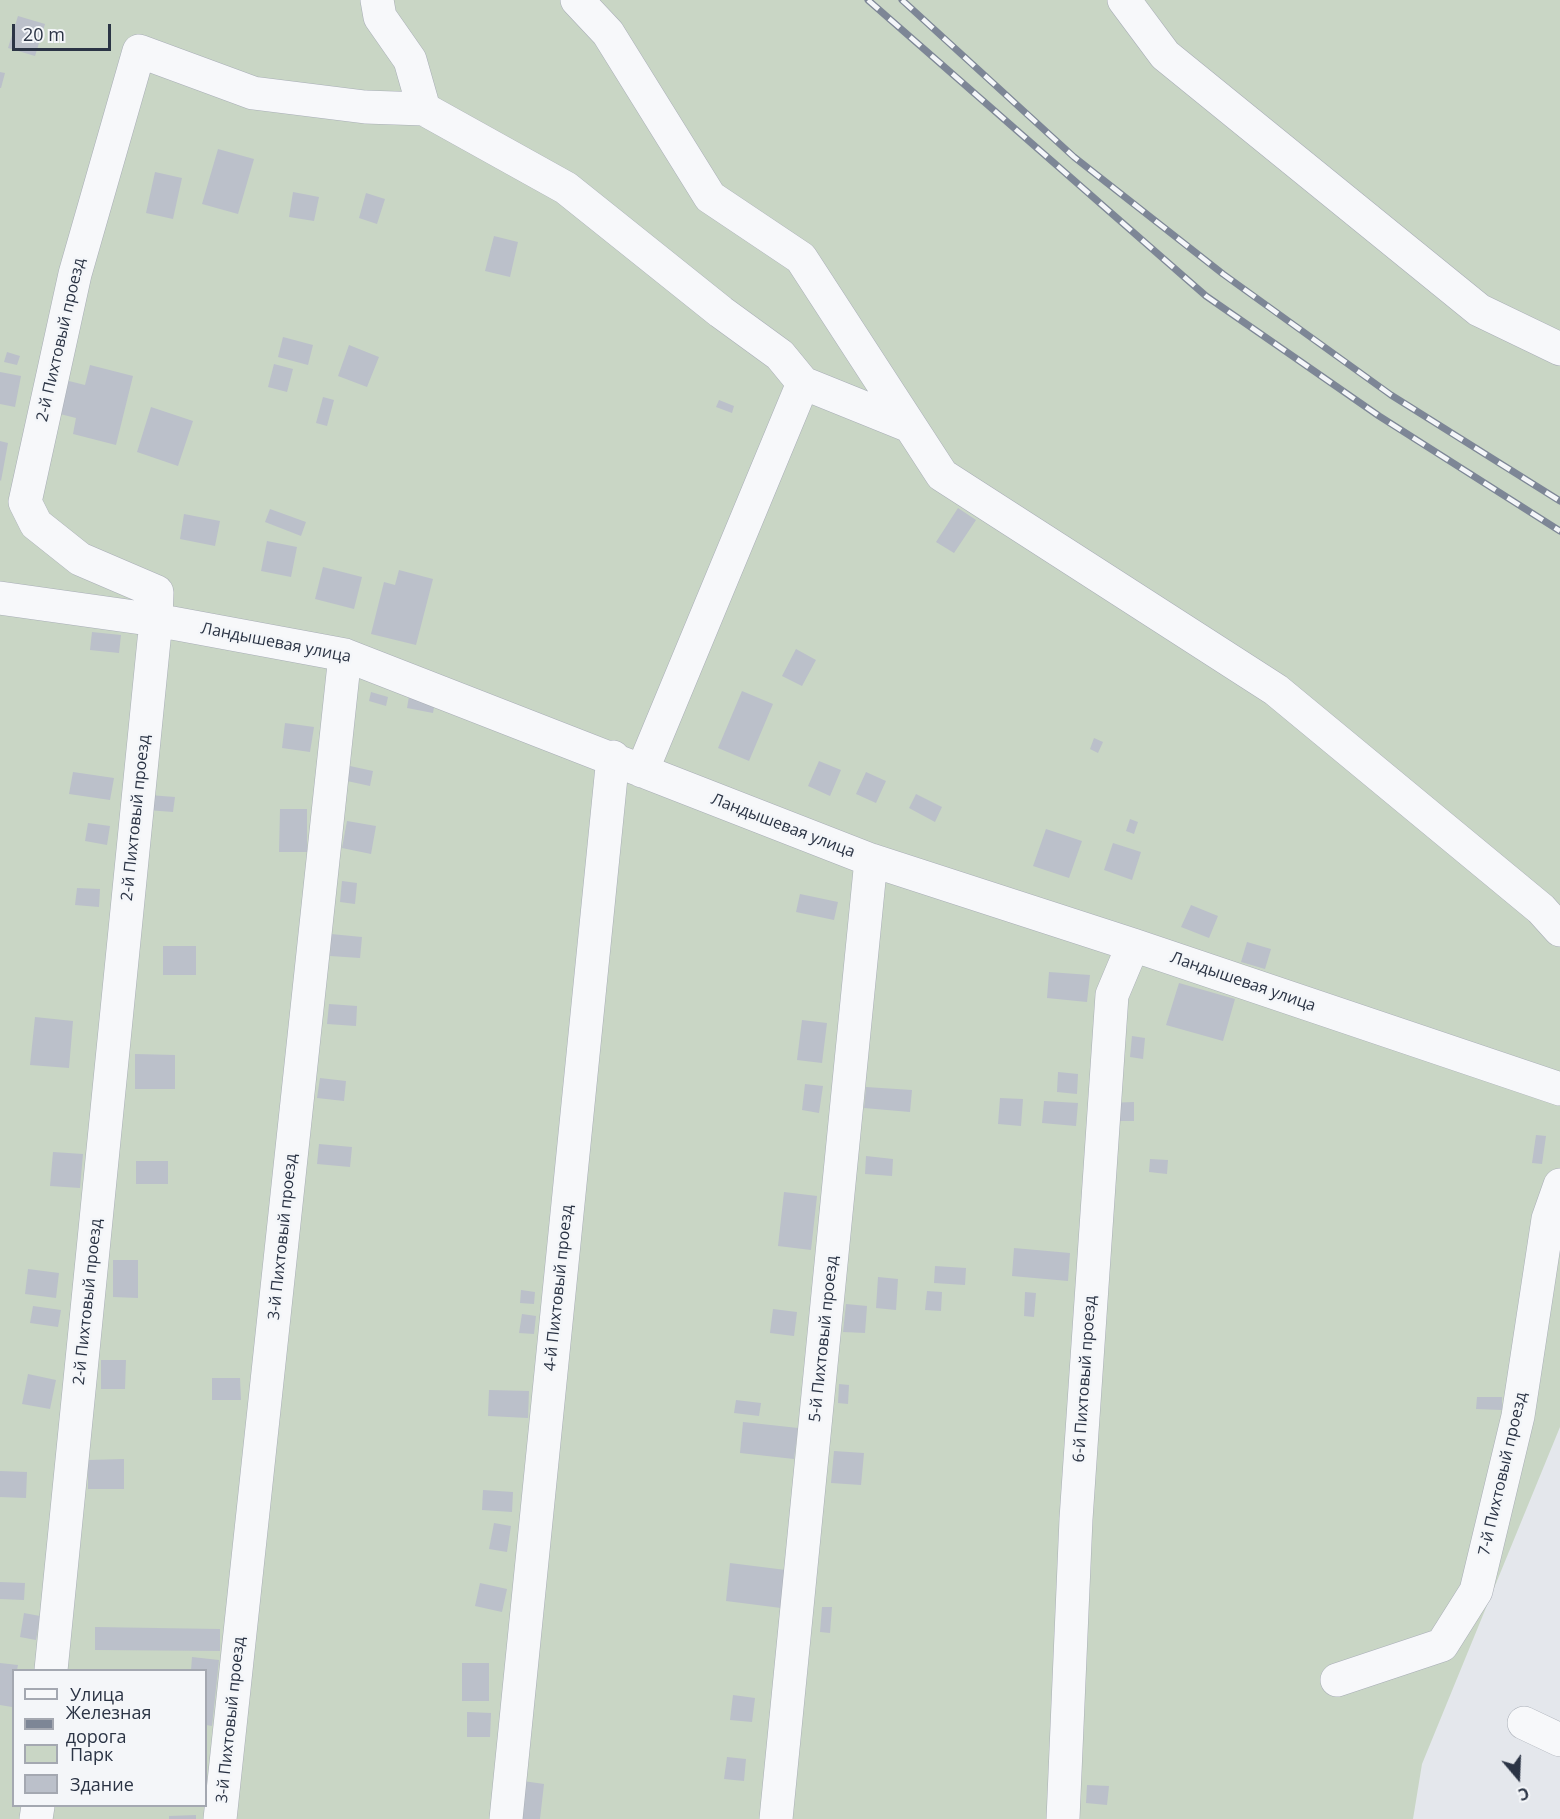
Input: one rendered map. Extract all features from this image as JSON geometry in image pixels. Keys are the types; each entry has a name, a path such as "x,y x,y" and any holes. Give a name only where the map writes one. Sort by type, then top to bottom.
{"lane":[{"path":"377,0 380,17 411,60 424,110 566,188 721,312 780,355 803,384 907,425"},
{"path":"577,0 608,33 710,197 801,258 907,425 942,475 1276,690 1541,909 1560,930"},
{"path":"1124,0 1165,55 1479,310 1560,349"},
{"name":"2-й Пихтовый проезд","path":"51,1669 157,592 80,559 36,525 25,502 75,274 139,51 253,93 365,107 424,110"},
{"path":"642,771 803,384"},
{"name":"Ландышевая улица","path":"0,598 156,620 345,655 613,757 642,771 871,860 1133,945 1560,1089"},
{"name":"3-й Пихтовый проезд","path":"220,1819 345,655"},
{"name":"4-й Пихтовый проезд","path":"506,1819 613,757"},
{"name":"5-й Пихтовый проезд","path":"776,1819 871,860"},
{"name":"6-й Пихтовый проезд","path":"1063,1819 1076,1519 1112,995 1133,945"},
{"name":"7-й Пихтовый проезд","path":"1337,1680 1442,1645 1476,1591 1518,1416 1548,1218 1560,1185"},
{"path":"1524,1723 1560,1740"}],"green space":[{"path":"0,0 1560,0 1560,1427 1422,1764 1413,1819 0,1819"}],"building":[{"path":"18,16 45,24 35,56 8,48"},
{"path":"0,72 5,73 1,88 0,88"},
{"path":"218,149 254,159 238,214 202,204"},
{"path":"155,172 182,178 173,219 146,213"},
{"path":"293,192 319,197 314,221 289,217"},
{"path":"366,193 385,199 377,224 359,218"},
{"path":"494,236 518,242 510,277 485,271"},
{"path":"283,337 313,345 308,365 278,357"},
{"path":"349,345 379,357 367,387 338,376"},
{"path":"7,352 20,356 17,365 4,362"},
{"path":"274,364 293,369 287,392 268,387"},
{"path":"90,365 133,376 116,445 73,434 76,418 56,413 65,380 85,385"},
{"path":"0,372 21,376 15,407 0,404"},
{"path":"323,397 334,400 327,426 316,423"},
{"path":"719,400 734,406 732,413 716,407"},
{"path":"151,407 193,421 178,466 137,452"},
{"path":"0,441 8,443 1,481 0,480"},
{"path":"958,508 976,520 954,553 936,542"},
{"path":"270,509 306,522 301,536 265,522"},
{"path":"184,514 220,521 215,546 180,539"},
{"path":"267,541 297,547 291,577 261,571"},
{"path":"323,567 362,577 354,609 315,599"},
{"path":"399,570 433,579 416,645 371,634 384,582 395,585"},
{"path":"92,632 121,635 119,653 90,650"},
{"path":"796,649 816,660 802,686 782,676"},
{"path":"410,690 436,696 433,713 407,708"},
{"path":"742,691 773,704 749,761 718,748"},
{"path":"371,692 388,697 386,706 369,701"},
{"path":"285,723 314,727 310,752 282,748"},
{"path":"1094,738 1103,742 1098,753 1090,749"},
{"path":"819,761 841,770 830,796 808,786"},
{"path":"350,766 373,771 370,786 347,781"},
{"path":"73,772 114,778 110,800 69,794"},
{"path":"866,772 886,781 876,803 856,794"},
{"path":"916,794 942,807 935,822 909,808"},
{"path":"149,795 175,797 173,812 147,810"},
{"path":"280,809 307,809 307,852 279,852"},
{"path":"1130,819 1138,822 1134,834 1126,831"},
{"path":"347,821 376,826 371,854 342,848"},
{"path":"88,823 110,826 107,845 85,841"},
{"path":"1046,829 1082,841 1069,878 1033,866"},
{"path":"1113,843 1141,852 1132,880 1104,870"},
{"path":"342,881 357,883 355,904 340,902"},
{"path":"77,888 100,889 99,907 75,905"},
{"path":"800,894 838,902 834,920 796,912"},
{"path":"1191,905 1218,916 1209,938 1181,927"},
{"path":"331,934 362,937 360,958 330,956"},
{"path":"1247,942 1271,949 1265,969 1241,962"},
{"path":"163,946 196,946 196,975 163,975"},
{"path":"1049,972 1090,975 1087,1002 1047,998"},
{"path":"1179,983 1235,999 1223,1041 1166,1025"},
{"path":"329,1004 357,1006 356,1026 327,1024"},
{"path":"35,1017 73,1021 69,1068 30,1065"},
{"path":"802,1020 827,1023 822,1063 797,1060"},
{"path":"1132,1036 1145,1038 1143,1059 1130,1057"},
{"path":"135,1054 175,1055 175,1089 135,1089"},
{"path":"1058,1072 1078,1074 1077,1094 1057,1092"},
{"path":"320,1078 346,1081 344,1101 317,1098"},
{"path":"805,1084 823,1086 819,1113 802,1110"},
{"path":"866,1087 912,1090 910,1112 864,1108"},
{"path":"1000,1098 1023,1099 1021,1126 998,1124"},
{"path":"1044,1101 1078,1103 1076,1126 1042,1123"},
{"path":"1134,1102 1134,1121 1106,1121 1106,1103"},
{"path":"1536,1135 1546,1136 1542,1164 1532,1163"},
{"path":"319,1144 352,1147 350,1167 317,1164"},
{"path":"53,1152 83,1154 80,1188 50,1186"},
{"path":"866,1156 893,1159 892,1176 865,1174"},
{"path":"1150,1159 1168,1160 1167,1174 1149,1172"},
{"path":"136,1161 168,1161 168,1184 136,1184"},
{"path":"784,1192 817,1196 811,1250 778,1246"},
{"path":"1014,1248 1070,1253 1068,1281 1012,1276"},
{"path":"113,1260 138,1260 138,1298 113,1297"},
{"path":"935,1266 966,1268 965,1285 934,1283"},
{"path":"28,1269 59,1273 56,1298 25,1294"},
{"path":"878,1277 898,1279 896,1310 876,1308"},
{"path":"521,1290 535,1292 534,1304 520,1303"},
{"path":"927,1291 942,1292 941,1311 925,1310"},
{"path":"1025,1292 1036,1293 1034,1317 1024,1316"},
{"path":"846,1304 867,1306 865,1333 843,1332"},
{"path":"33,1306 61,1310 58,1327 30,1323"},
{"path":"773,1309 797,1312 794,1336 770,1333"},
{"path":"522,1314 536,1316 534,1334 519,1333"},
{"path":"101,1360 126,1360 125,1389 101,1389"},
{"path":"28,1374 56,1380 50,1409 22,1404"},
{"path":"212,1378 240,1378 241,1400 212,1400"},
{"path":"839,1384 849,1385 848,1404 838,1403"},
{"path":"489,1390 529,1391 528,1418 488,1416"},
{"path":"1477,1397 1502,1397 1502,1410 1476,1409"},
{"path":"736,1400 761,1403 759,1416 734,1413"},
{"path":"743,1422 798,1428 794,1459 740,1453"},
{"path":"834,1451 864,1453 861,1485 831,1483"},
{"path":"124,1459 124,1489 88,1489 88,1460"},
{"path":"0,1471 27,1472 26,1498 0,1497"},
{"path":"483,1490 513,1492 512,1512 482,1510"},
{"path":"494,1523 511,1526 507,1552 489,1549"},
{"path":"730,1563 786,1570 781,1608 726,1601"},
{"path":"0,1582 25,1583 24,1600 0,1599"},
{"path":"480,1583 507,1589 502,1612 475,1606"},
{"path":"822,1607 832,1607 830,1633 820,1632"},
{"path":"24,1613 40,1616 36,1640 20,1637"},
{"path":"95,1627 220,1629 220,1651 95,1650"},
{"path":"192,1657 219,1660 212,1726 207,1725 207,1669 191,1669"},
{"path":"0,1663 18,1665 17,1669 12,1669 12,1707 0,1705"},
{"path":"462,1663 489,1663 489,1701 462,1701"},
{"path":"733,1695 755,1698 752,1722 730,1720"},
{"path":"467,1712 491,1713 490,1737 467,1737"},
{"path":"727,1757 746,1759 744,1781 724,1779"},
{"path":"516,1780 544,1784 540,1819 512,1819"},
{"path":"1087,1785 1109,1786 1107,1805 1086,1803"},
{"path":"196,1815 196,1819 169,1819 169,1816"}],"railway":[{"path":"868,0 1206,296 1379,416 1560,531"},
{"path":"902,0 1074,157 1223,274 1391,395 1560,501"}]}
